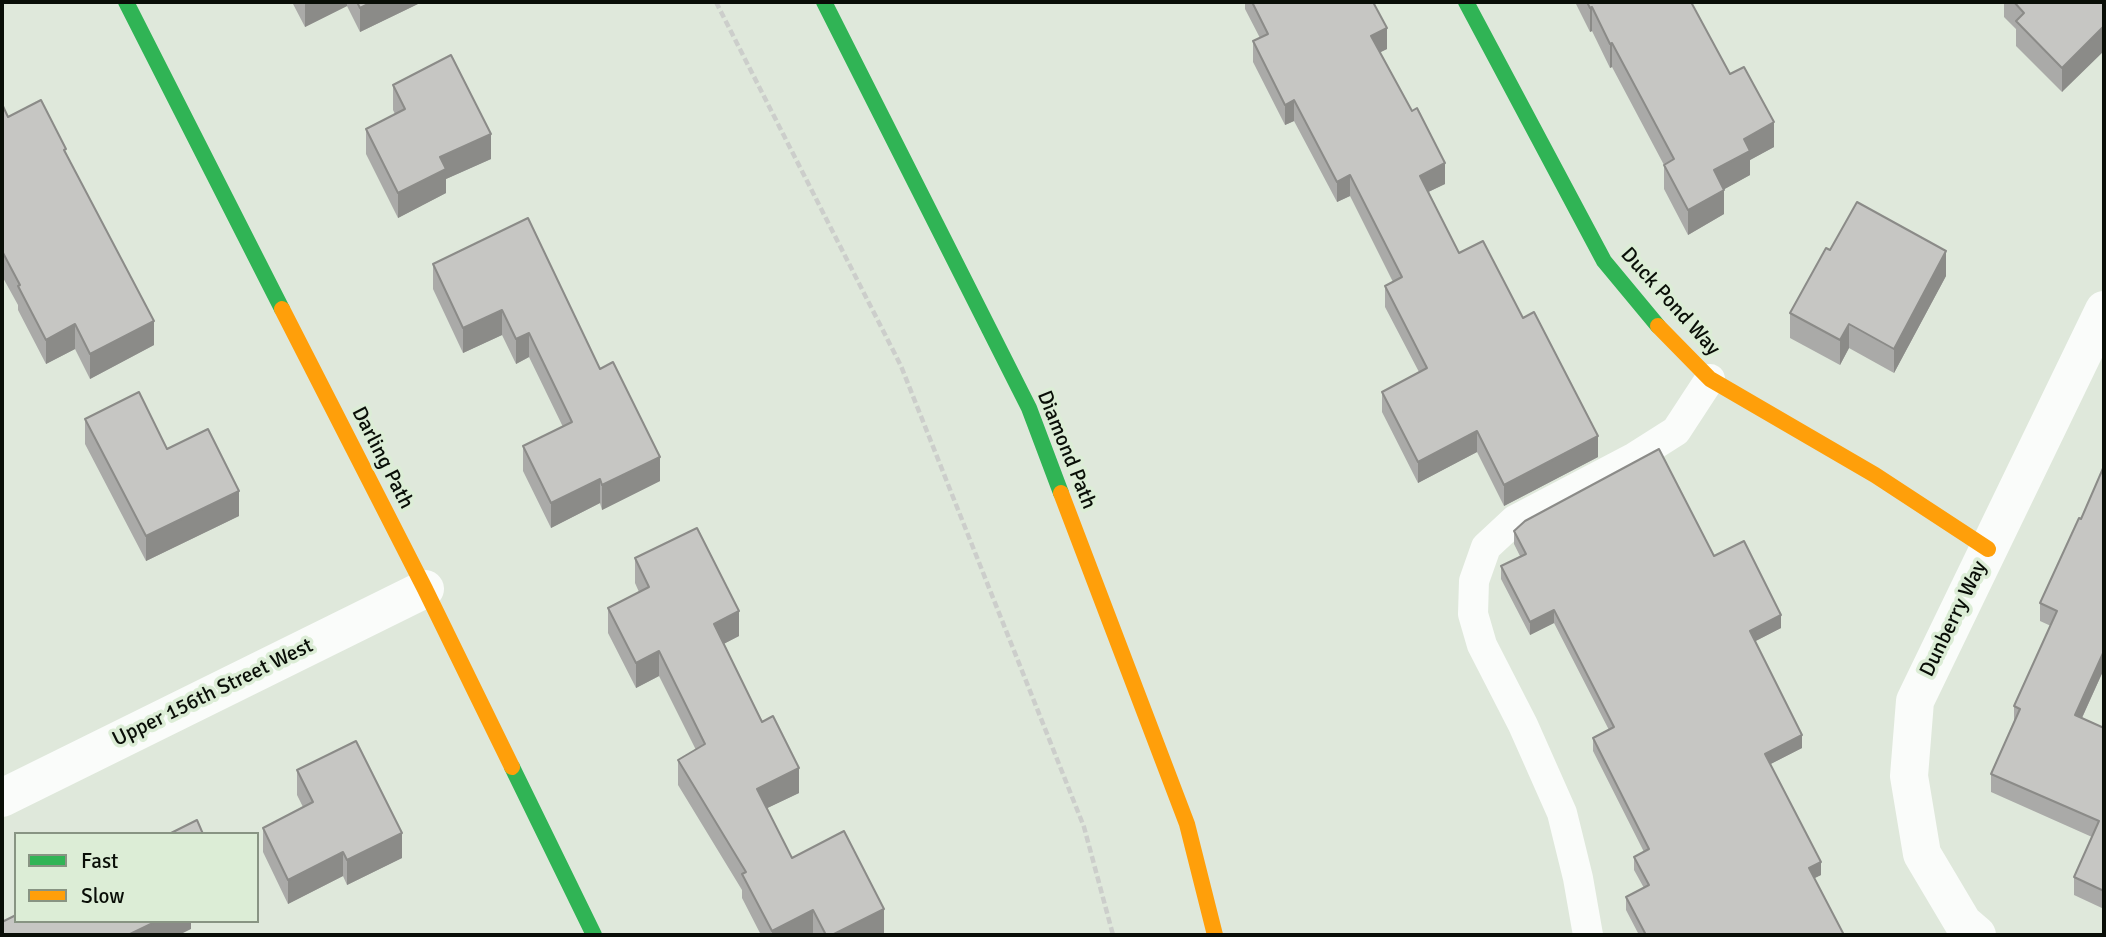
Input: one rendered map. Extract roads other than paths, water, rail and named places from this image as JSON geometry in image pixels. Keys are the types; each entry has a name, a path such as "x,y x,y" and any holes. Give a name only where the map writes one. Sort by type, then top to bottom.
{"street":[{"name":"Darling Path","path":"126,2 425,589 594,935"},
{"name":"Diamond Path","path":"824,2 1029,408 1187,824 1215,935"},
{"name":"Duck Pond Way","path":"1466,2 1604,261 1650,318 1710,379 1875,475 1988,549"},
{"name":"Dunberry Way","path":"1977,935 1963,923 1922,854 1909,776 1915,701 2104,310"},
{"name":"Upper 156th Street West","path":"2,798 425,589"}],"lane":[{"path":"1588,935 1578,878 1562,813 1522,724 1482,645 1473,614 1474,581 1486,547 1515,520 1635,457 1676,431 1710,379"}]}
